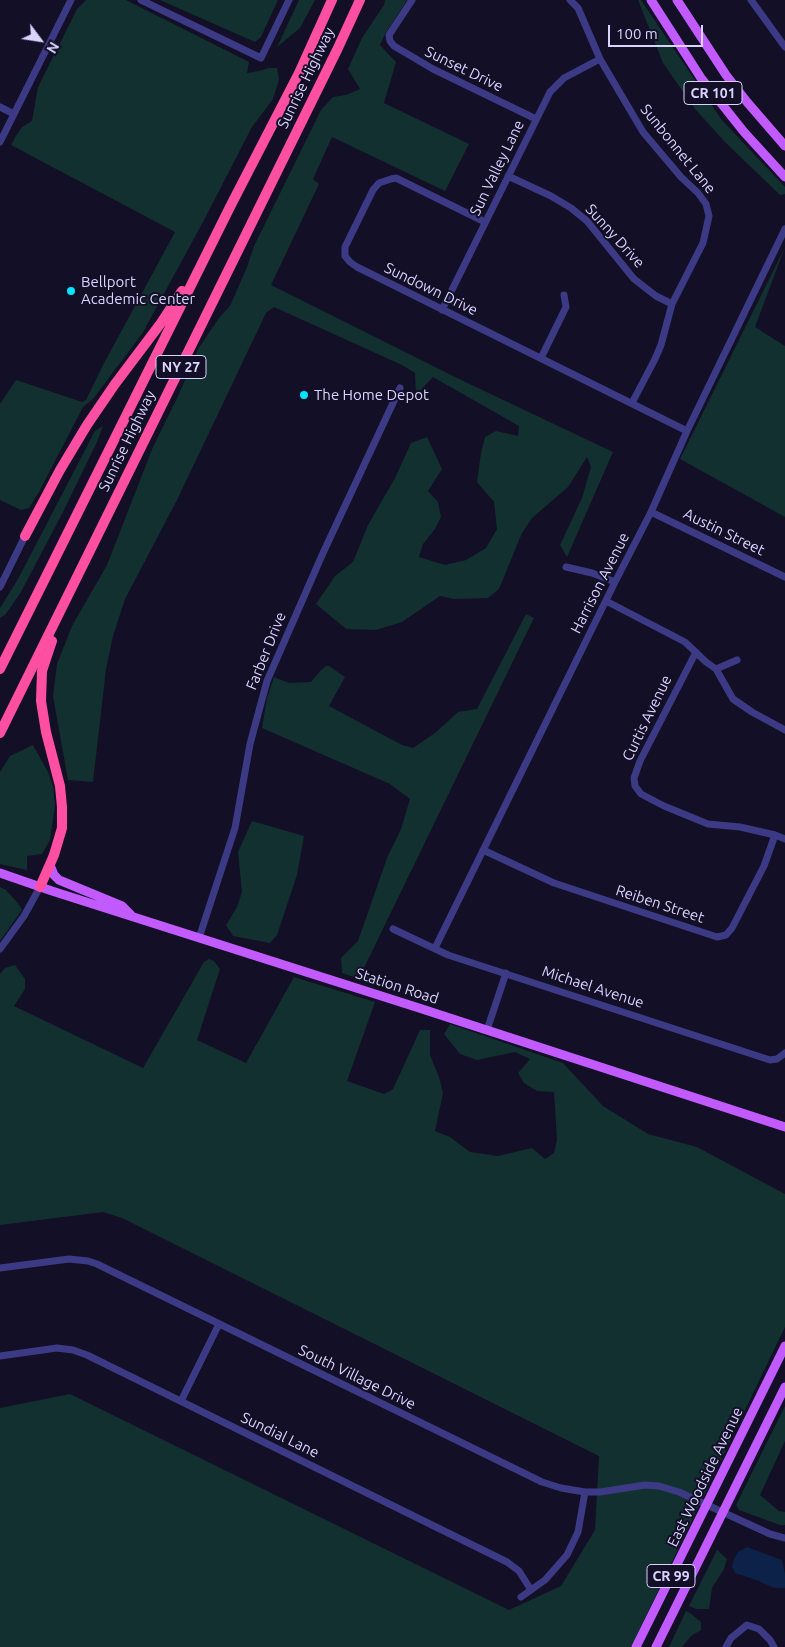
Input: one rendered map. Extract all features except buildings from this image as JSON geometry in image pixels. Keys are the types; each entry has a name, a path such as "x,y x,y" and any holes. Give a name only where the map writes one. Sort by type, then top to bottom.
{"highway":[{"name":"Sunrise Highway","path":"0,669 231,205 299,73 332,0"},
{"name":"Sunrise Highway","path":"0,733 334,57 360,0"},
{"path":"25,536 73,448 115,384 171,308 231,205"},
{"path":"40,887 50,865 62,828 62,807 57,775 44,721 41,682 48,652 66,611 74,584"}],"main road":[{"name":"CR 101","path":"652,0 696,70 744,132 785,177"},
{"name":"CR 101","path":"676,0 706,46 747,102 785,146"},
{"path":"747,102 773,125 785,139"},
{"path":"744,132 757,154 785,184"},
{"path":"50,865 54,875 59,880 122,906 133,917"},
{"name":"Station Road","path":"0,873 785,1127"},
{"name":"East Woodside Avenue","path":"636,1647 785,1346"},
{"name":"East Woodside Avenue","path":"656,1647 785,1387"}],"street":[{"path":"0,142 71,0"},
{"path":"141,0 261,58 289,0"},
{"name":"Sunset Drive","path":"412,0 389,35 390,41 394,46 407,55 536,119"},
{"name":"Sunbonnet Lane","path":"570,0 578,8 600,59 643,132 681,178 698,193 706,204 710,216 703,243 672,304 656,359 632,403"},
{"path":"750,0 785,47"},
{"name":"Sun Valley Lane","path":"442,310 550,92 564,78 600,59"},
{"path":"0,107 14,114"},
{"name":"Sunny Drive","path":"508,176 551,196 571,208 598,233 634,279 656,296 672,304"},
{"name":"Sundown Drive","path":"485,222 396,178 380,183 369,197 345,247 346,256 350,262 442,310 687,431"},
{"name":"Harrison Avenue","path":"435,948 651,512 687,431 785,229"},
{"path":"541,358 566,307 564,295"},
{"name":"Farber Drive","path":"199,938 235,828 250,744 266,681 400,388"},
{"name":"Austin Street","path":"651,512 785,577"},
{"path":"0,587 25,536"},
{"path":"566,567 592,573 615,582"},
{"path":"606,601 685,642 716,669 733,699 785,730"},
{"name":"Curtis Avenue","path":"696,652 640,761 634,778 635,786 641,794 664,806 708,824 740,827 785,838"},
{"path":"716,669 737,660"},
{"name":"Reiben Street","path":"484,850 554,883 717,937 726,934 732,928 764,866 775,835"},
{"path":"0,950 24,916 40,887"},
{"name":"Michael Avenue","path":"393,929 448,955 770,1060 777,1059 785,1053"},
{"path":"487,1030 506,973"},
{"name":"South Village Drive","path":"0,1268 69,1259 88,1261 532,1478 561,1488 585,1492 600,1492 645,1485 659,1486 679,1492 770,1534 785,1538"},
{"path":"181,1400 219,1324"},
{"name":"Sundial Lane","path":"0,1356 57,1348 87,1355 507,1562 519,1571 531,1590"},
{"path":"521,1597 553,1572 567,1555 573,1544 580,1522 585,1492"},
{"path":"726,1647 731,1638 747,1625 759,1629 774,1647"}],"green space":[{"path":"86,0 126,0 249,62 247,73 277,68 279,80 273,99 252,127 142,334 93,399 83,407 39,492 29,508 21,510 0,500 0,404 16,380 82,402 86,400 175,232 11,145 22,127 32,121 38,87 77,9"},
{"path":"160,0 278,0 261,37 255,42"},
{"path":"299,0 315,0 300,28 277,47"},
{"path":"385,0 407,0 380,45 396,62 384,103 469,144 445,191 332,137 313,179 319,184 271,285 457,378 613,452 567,557 560,545 582,498 591,467 587,457 568,487 532,518 522,533 499,589 488,598 454,599 440,596 402,622 376,630 346,629 316,604 335,576 353,562 368,525 395,478 411,443 427,437 442,469 428,491 438,502 441,517 435,529 423,544 419,557 445,565 466,560 486,548 497,529 494,502 477,482 481,453 485,437 496,431 518,436 519,426 433,377 416,395 415,373 402,365 274,307 266,313 177,500 125,599 113,636 106,669 93,782 68,780 53,696 57,664 72,626 107,565 153,447 179,394 198,349 219,318 230,306 254,246 321,110 333,97 346,95 360,89 348,69 362,38 384,5"},
{"path":"638,0 641,0 721,119 785,187 785,194 780,195 725,142 695,109 663,63"},
{"path":"785,247 755,327 785,346 785,517 680,459"},
{"path":"103,426 63,512 21,592 5,615 0,618 0,608 18,579 95,431"},
{"path":"526,614 534,618 363,970 373,976 374,984 342,973 341,958 358,941 387,858 401,829 410,799 390,784 262,728 267,698 274,677 289,683 311,682 321,670 329,666 345,677 329,706 402,745 413,748 435,733 458,712 477,709"},
{"path":"33,745 48,772 53,786 55,805 50,840 42,854 27,856 27,870 0,864 0,772 10,756"},
{"path":"252,821 304,836 297,875 277,935 270,943 233,936 226,925 237,907 242,892 238,852"},
{"path":"0,887 6,890 22,910 0,941"},
{"path":"209,959 214,961 220,969 197,1040 246,1063 294,977 375,1002 347,1081 384,1094 393,1089 420,1030 430,1030 430,1055 443,1093 435,1131 450,1137 470,1152 498,1156 532,1148 545,1159 554,1153 557,1140 554,1092 537,1091 524,1083 518,1073 530,1059 515,1052 477,1060 460,1054 444,1034 450,1024 563,1063 603,1106 648,1134 697,1147 785,1194 785,1327 631,1647 0,1647 0,1408 70,1394 509,1610 561,1586 595,1530 599,1456 122,1218 103,1212 0,1225 0,974 5,968 15,965 25,979 25,989 14,1006 143,1068 204,962"},
{"path":"785,1406 785,1441 760,1495 779,1511 785,1512 785,1525 780,1525 739,1510 736,1505"},
{"path":"717,1550 727,1559 724,1569 712,1588 709,1609 696,1609 689,1606"},
{"path":"686,1611 701,1622 701,1630 691,1636 682,1647 669,1647"}],"water":[{"path":"747,1547 782,1560 785,1588 774,1588 735,1573 732,1567 733,1562 738,1552"}],"place":[{"name":"Bellport Academic Center","path":"71,291"},
{"name":"The Home Depot","path":"304,395"}]}
